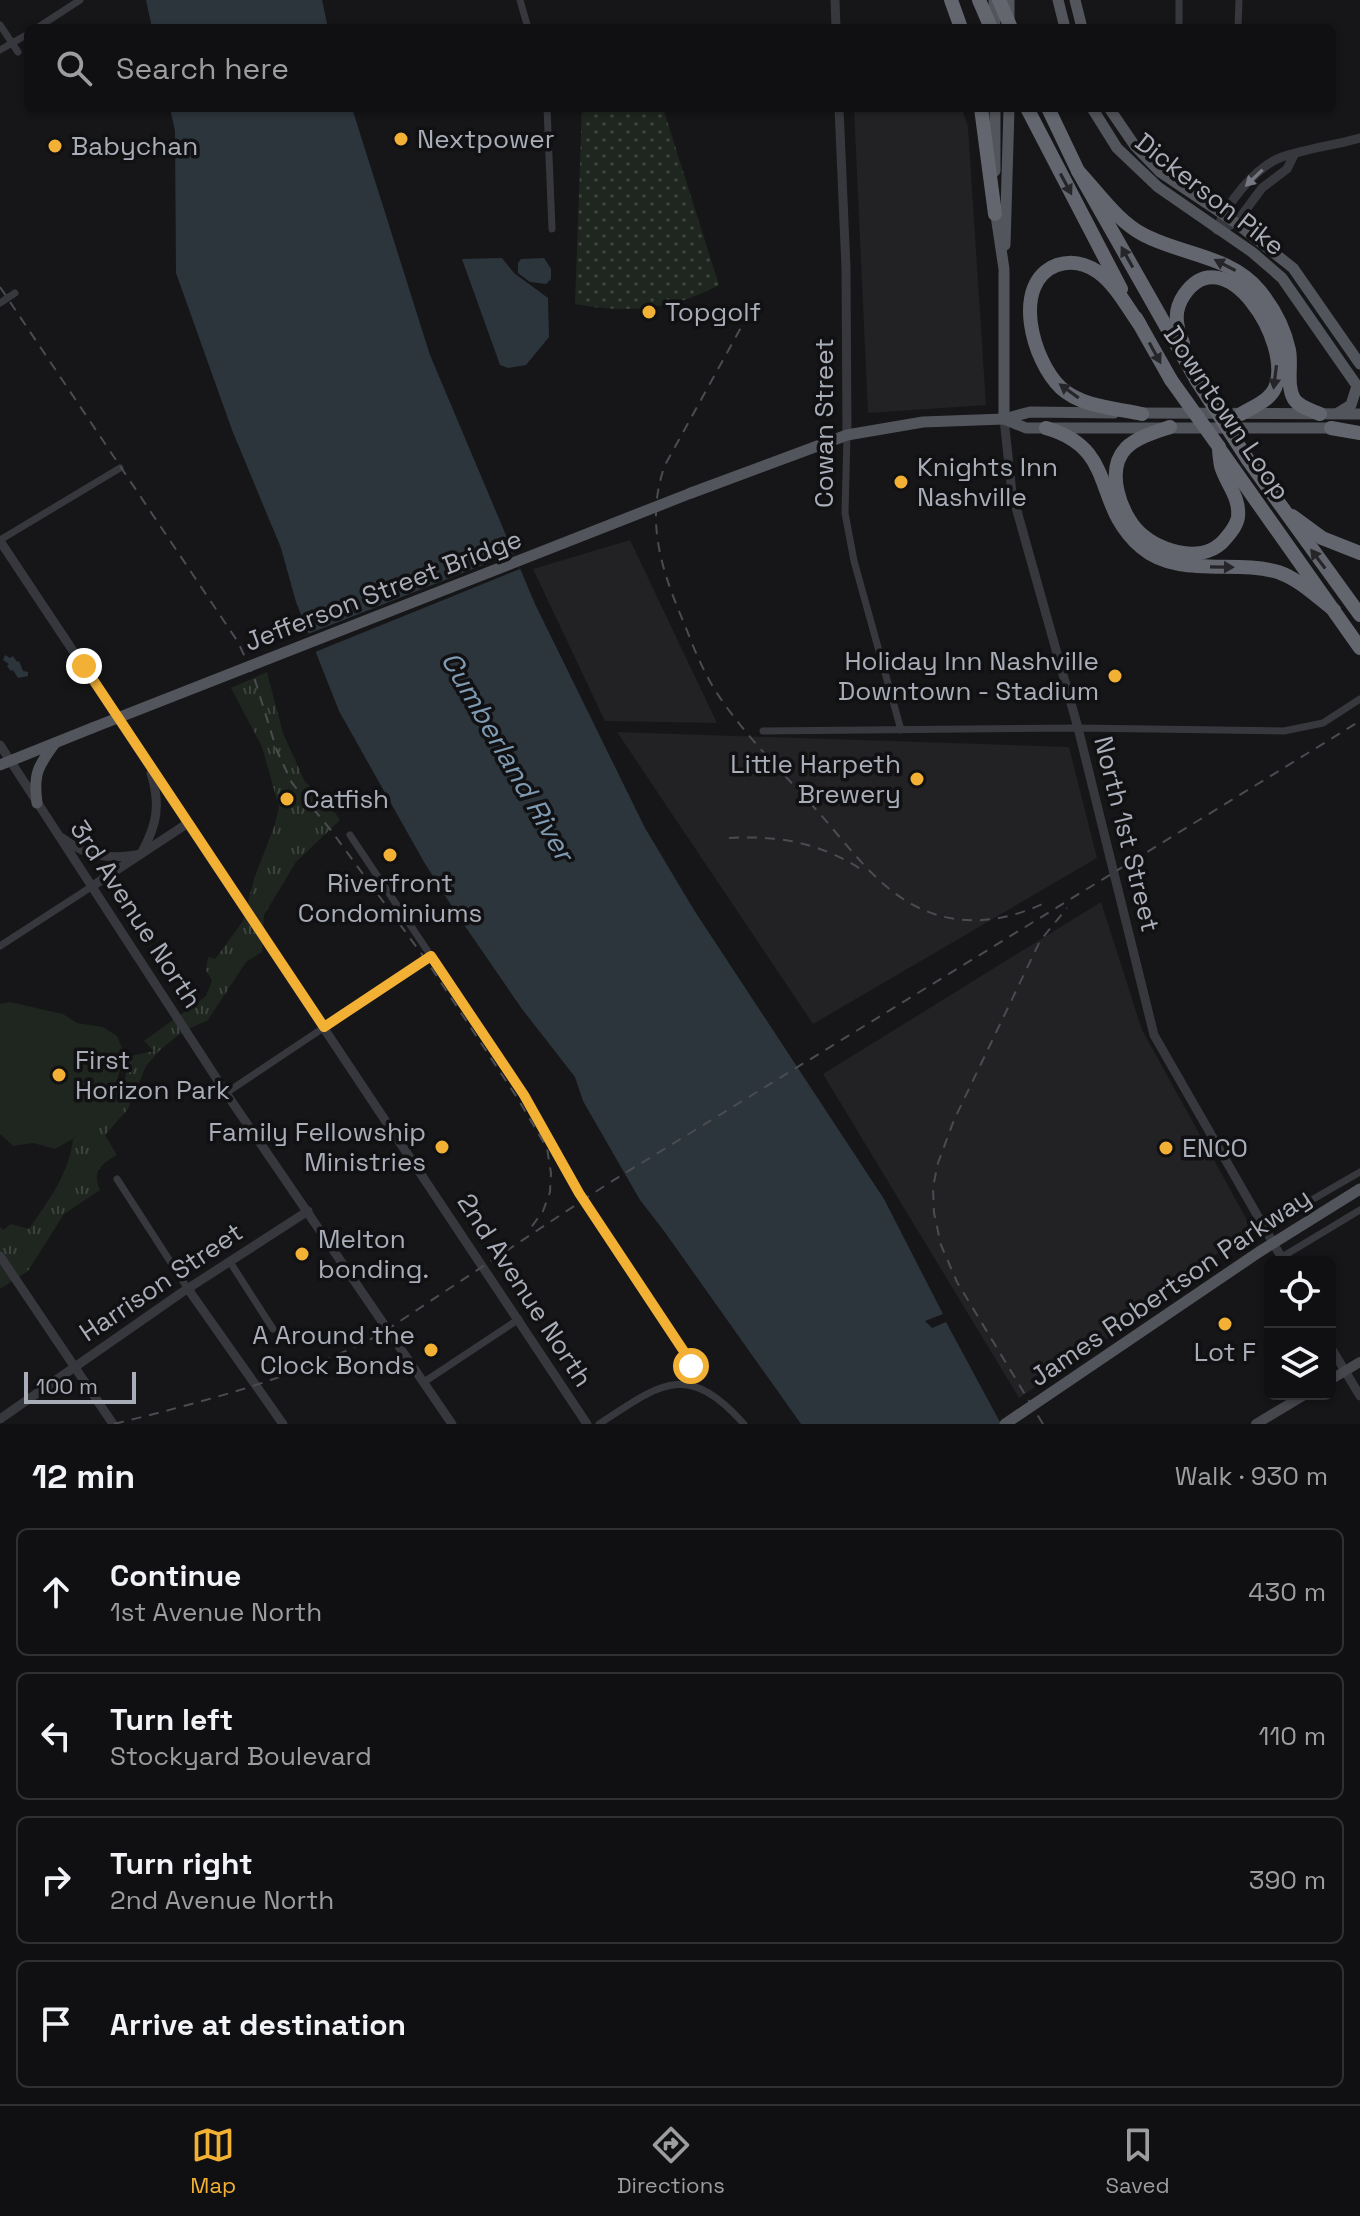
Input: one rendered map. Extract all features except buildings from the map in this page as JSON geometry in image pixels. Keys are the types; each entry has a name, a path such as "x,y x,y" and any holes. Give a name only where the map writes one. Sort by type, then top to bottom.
{"highway":[{"path":"951,0 960,24"},
{"path":"979,0 991,24"},
{"path":"997,0 1008,24"},
{"path":"982,112 995,214"},
{"name":"Downtown Loop","path":"1029,112 1171,380 1360,648"},
{"name":"Downtown Loop","path":"1050,112 1078,171 1195,377 1277,503 1360,615"},
{"path":"1078,171 1127,224 1160,242 1220,262 1243,275 1257,288 1278,315 1289,351 1293,398 1299,405 1320,414"},
{"path":"1140,325 1112,285 1084,264 1070,261 1047,269 1033,290 1030,316 1033,333 1048,371 1062,388 1085,402 1142,414"},
{"path":"1195,377 1178,331 1178,307 1184,294 1204,280 1227,281 1250,299 1267,324 1277,371 1275,389 1263,402 1241,414"},
{"path":"1170,427 1150,433 1126,448 1117,462 1116,484 1121,501 1140,532 1173,551 1207,552 1221,545 1236,525 1238,509 1234,490 1221,468 1219,447"},
{"path":"1046,428 1067,434 1091,454 1098,464 1114,515 1142,549 1165,561 1281,573 1334,610"},
{"path":"1331,428 1360,430"},
{"path":"1277,503 1322,538 1360,553"}],"main road":[{"path":"994,24 997,0"},
{"path":"1009,0 1010,24"},
{"path":"1058,0 1064,24"},
{"path":"1075,0 1081,24"},
{"name":"North 1st Street","path":"995,112 995,214 1004,271"},
{"name":"North 1st Street","path":"1004,419 1009,112"},
{"name":"Dickerson Pike","path":"1094,112 1117,148 1158,187 1252,252 1282,278 1359,388"},
{"name":"Dickerson Pike","path":"1112,112 1135,146 1160,172 1236,223 1293,268 1360,364"},
{"path":"1337,414 1351,405 1359,388"},
{"path":"1004,419 1030,412 1360,414"},
{"path":"1004,419 1026,428 1331,428"},
{"name":"Jefferson Street Bridge","path":"5,763 691,493 847,435 923,422 1004,419"},
{"path":"37,803 37,770 55,743"},
{"name":"James Robertson Parkway","path":"1005,1424 1259,1252 1360,1189"},
{"path":"1336,1376 1360,1362"},
{"path":"1256,1424 1296,1400"}],"street":[{"path":"43,24 80,0"},
{"path":"520,0 527,24"},
{"path":"835,0 836,24"},
{"path":"1179,0 1179,24"},
{"path":"1238,24 1239,0"},
{"path":"0,25 18,52"},
{"path":"0,50 24,36"},
{"path":"547,112 552,229"},
{"name":"Cowan Street","path":"839,112 846,268 845,513 854,561 901,730"},
{"path":"1217,230 1222,214 1268,165 1282,157 1360,138"},
{"path":"1217,230 1236,223 1262,188 1287,169 1294,155"},
{"path":"0,303 15,293"},
{"name":"North 1st Street","path":"1004,419 1012,493 1078,728 1154,1035 1281,1256"},
{"path":"0,541 120,468"},
{"name":"2nd Avenue North","path":"0,541 587,1424"},
{"path":"763,731 1078,728 1284,731 1323,723 1360,699"},
{"name":"3rd Avenue North","path":"0,745 5,763 37,803 226,1093 451,1424"},
{"path":"141,854 158,816 158,801 148,762"},
{"path":"0,946 188,823"},
{"path":"57,834 81,852 95,856 122,858 141,854"},
{"path":"350,835 524,1095 579,1193 687,1356 692,1385"},
{"path":"226,1093 431,956"},
{"path":"1265,1227 1360,1172"},
{"path":"117,1179 188,1289 283,1424"},
{"path":"1288,1256 1360,1210"},
{"name":"Harrison Street","path":"0,1419 188,1289 308,1211"},
{"path":"0,1256 113,1424"},
{"path":"230,1262 273,1329"},
{"path":"424,1382 519,1319"},
{"path":"1336,1356 1360,1396"},
{"path":"599,1424 653,1390 675,1384 692,1385 719,1398 744,1424"}],"shaded area":[{"path":"854,112 963,112 968,127 986,405 868,413"},
{"path":"630,540 717,723 605,721 533,569"},
{"path":"617,732 1069,747 1097,858 813,1024"},
{"path":"1101,902 1142,1030 1252,1229 1106,1333 1108,1338 1019,1398 823,1074"}],"green space":[{"name":"Topgolf","path":"582,112 664,112 719,285 684,300 649,308 613,309 575,304"},
{"path":"267,672 283,733 305,782 326,800 340,820 296,862 264,915 262,952 246,962 208,1020 182,1032 146,1066 128,1109 105,1135 117,1155 97,1173 100,1190 64,1214 28,1271 0,1289 0,1227 3,1230 11,1224 29,1229 63,1175 73,1139 105,1109 117,1082 124,1083 131,1056 154,1051 144,1041 206,996 212,981 206,970 208,957 215,959 243,921 279,807 262,747 231,688"},
{"name":"First Horizon Park","path":"10,1002 63,1014 77,1023 103,1027 117,1036 125,1055 112,1097 100,1116 75,1138 55,1149 33,1143 13,1146 0,1134 0,1004"}],"water":[{"path":"146,0 322,0 327,24 151,24"},
{"name":"Cumberland River","path":"171,112 353,112 430,355 535,604 645,828 694,910 884,1199 943,1314 925,1321 932,1328 946,1322 1001,1424 801,1424 640,1200 583,1101 575,1077 522,1009 458,916 339,711 296,602 281,548 232,430 176,273 175,131"},
{"path":"502,258 514,273 548,298 549,337 526,365 508,368 500,365 462,259"},
{"path":"544,258 551,269 551,279 546,284 530,282 518,273 521,259"},
{"path":"5,655 19,661 28,676 18,678 3,660"}],"pier":[{"path":"513,553 520,569 315,652 308,634"}],"railway":[{"path":"0,287 238,642 254,677 277,751 292,783 330,829 426,960 547,1148 550,1192 543,1211 530,1229"},
{"path":"749,313 665,465 656,507 656,528 664,568 704,670 721,700 749,736 868,869 895,893 926,911 973,920 1004,917 1049,901"},
{"path":"114,1424 282,1376 379,1335 609,1183 1360,721"},
{"path":"729,838 765,838 815,847 862,870"},
{"path":"1043,1424 957,1282 941,1245 934,1213 933,1187 938,1163 954,1120 1040,941 1067,908"}],"place":[{"name":"Nextpower","path":"401,139"},
{"name":"Babychan","path":"55,146"},
{"name":"Topgolf","path":"649,312"},
{"name":"Knights Inn Nashville","path":"901,482"},
{"name":"Holiday Inn Nashville Downtown - Stadium","path":"1115,676"},
{"name":"Little Harpeth Brewery","path":"917,779"},
{"name":"Catfish","path":"287,799"},
{"name":"Riverfront Condominiums","path":"390,855"},
{"name":"First Horizon Park","path":"59,1075"},
{"name":"Family Fellowship Ministries","path":"442,1147"},
{"name":"ENCO","path":"1166,1148"},
{"name":"Melton bonding.","path":"302,1254"},
{"name":"Lot F","path":"1225,1324"},
{"name":"A Around the Clock Bonds","path":"431,1350"}],"route":[{"path":"84,666 324,1027 431,956 524,1095 579,1193 691,1366"}]}
